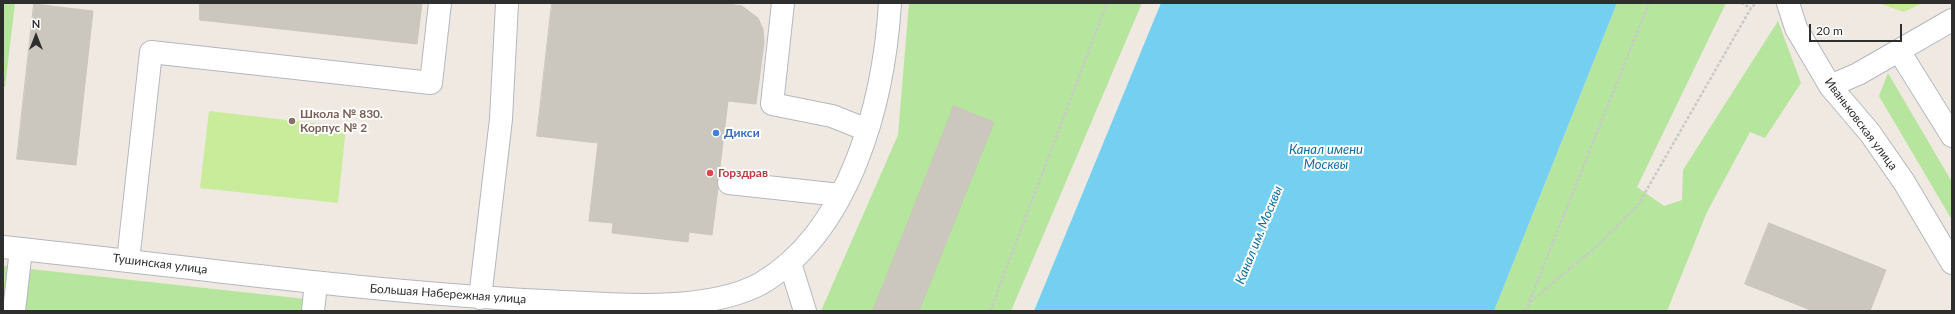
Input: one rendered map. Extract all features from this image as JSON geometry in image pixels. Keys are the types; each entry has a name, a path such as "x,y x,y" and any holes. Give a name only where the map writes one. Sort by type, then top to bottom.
{"street":[{"path":"128,261 151,52 431,83 440,3"},
{"path":"480,298 501,119 507,3"},
{"path":"783,3 772,104 832,116 868,130"},
{"name":"Большая Набережная улица","path":"316,283 480,298 648,306 701,303 737,293 758,284 790,263 819,232 840,195 868,130 883,72 890,3"},
{"name":"Иваньковская улица","path":"1788,3 1796,28 1830,86 1870,133 1904,182 1952,263"},
{"path":"1830,86 1858,74 1952,20"},
{"path":"1899,51 1952,136"},
{"path":"729,183 840,195"},
{"path":"12,248 14,311"},
{"name":"Тушинская улица","path":"12,248 316,283"},
{"path":"790,263 805,311"},
{"path":"313,311 316,283"}],"path":[{"path":"990,311 1107,3"},
{"path":"1525,311 1649,3"},
{"path":"1741,3 1750,8"},
{"path":"1529,303 1598,245 1638,205 1750,8 1756,3"}],"green space":[{"path":"3,3 15,3 5,87 3,87"},
{"path":"909,3 1142,3 1011,311 821,311 898,135"},
{"path":"1617,3 1726,3 1637,187 1664,206 1682,200 1683,170 1778,21 1801,83 1765,138 1750,132 1707,212 1667,311 1494,311"},
{"path":"1878,3 1922,3 1904,12"},
{"path":"1888,73 1952,182 1952,220 1879,96"},
{"path":"209,111 346,127 338,203 200,188"},
{"path":"3,266 306,299 304,311 3,311"}],"water":[{"name":"Канал имени Москвы","path":"1161,3 1617,3 1494,311 1034,311"}],"building":[{"path":"200,3 422,3 417,44 200,20"},
{"path":"552,3 721,3 742,6 758,18 763,29 764,43 756,104 728,101 717,181 718,188 712,235 689,232 688,242 612,233 613,223 589,221 598,143 537,136"},
{"path":"34,4 93,11 76,165 17,159"},
{"path":"954,106 994,122 919,311 873,311"},
{"path":"1769,223 1886,270 1870,311 1813,311 1745,284"}],"place":[{"name":"Школа № 830. Корпус № 2","path":"292,121"},
{"name":"Дикси","path":"716,133"},
{"name":"Горздрав","path":"710,173"}],"water label":[{"name":"Канал им. Москвы","path":"1259,235"}]}
